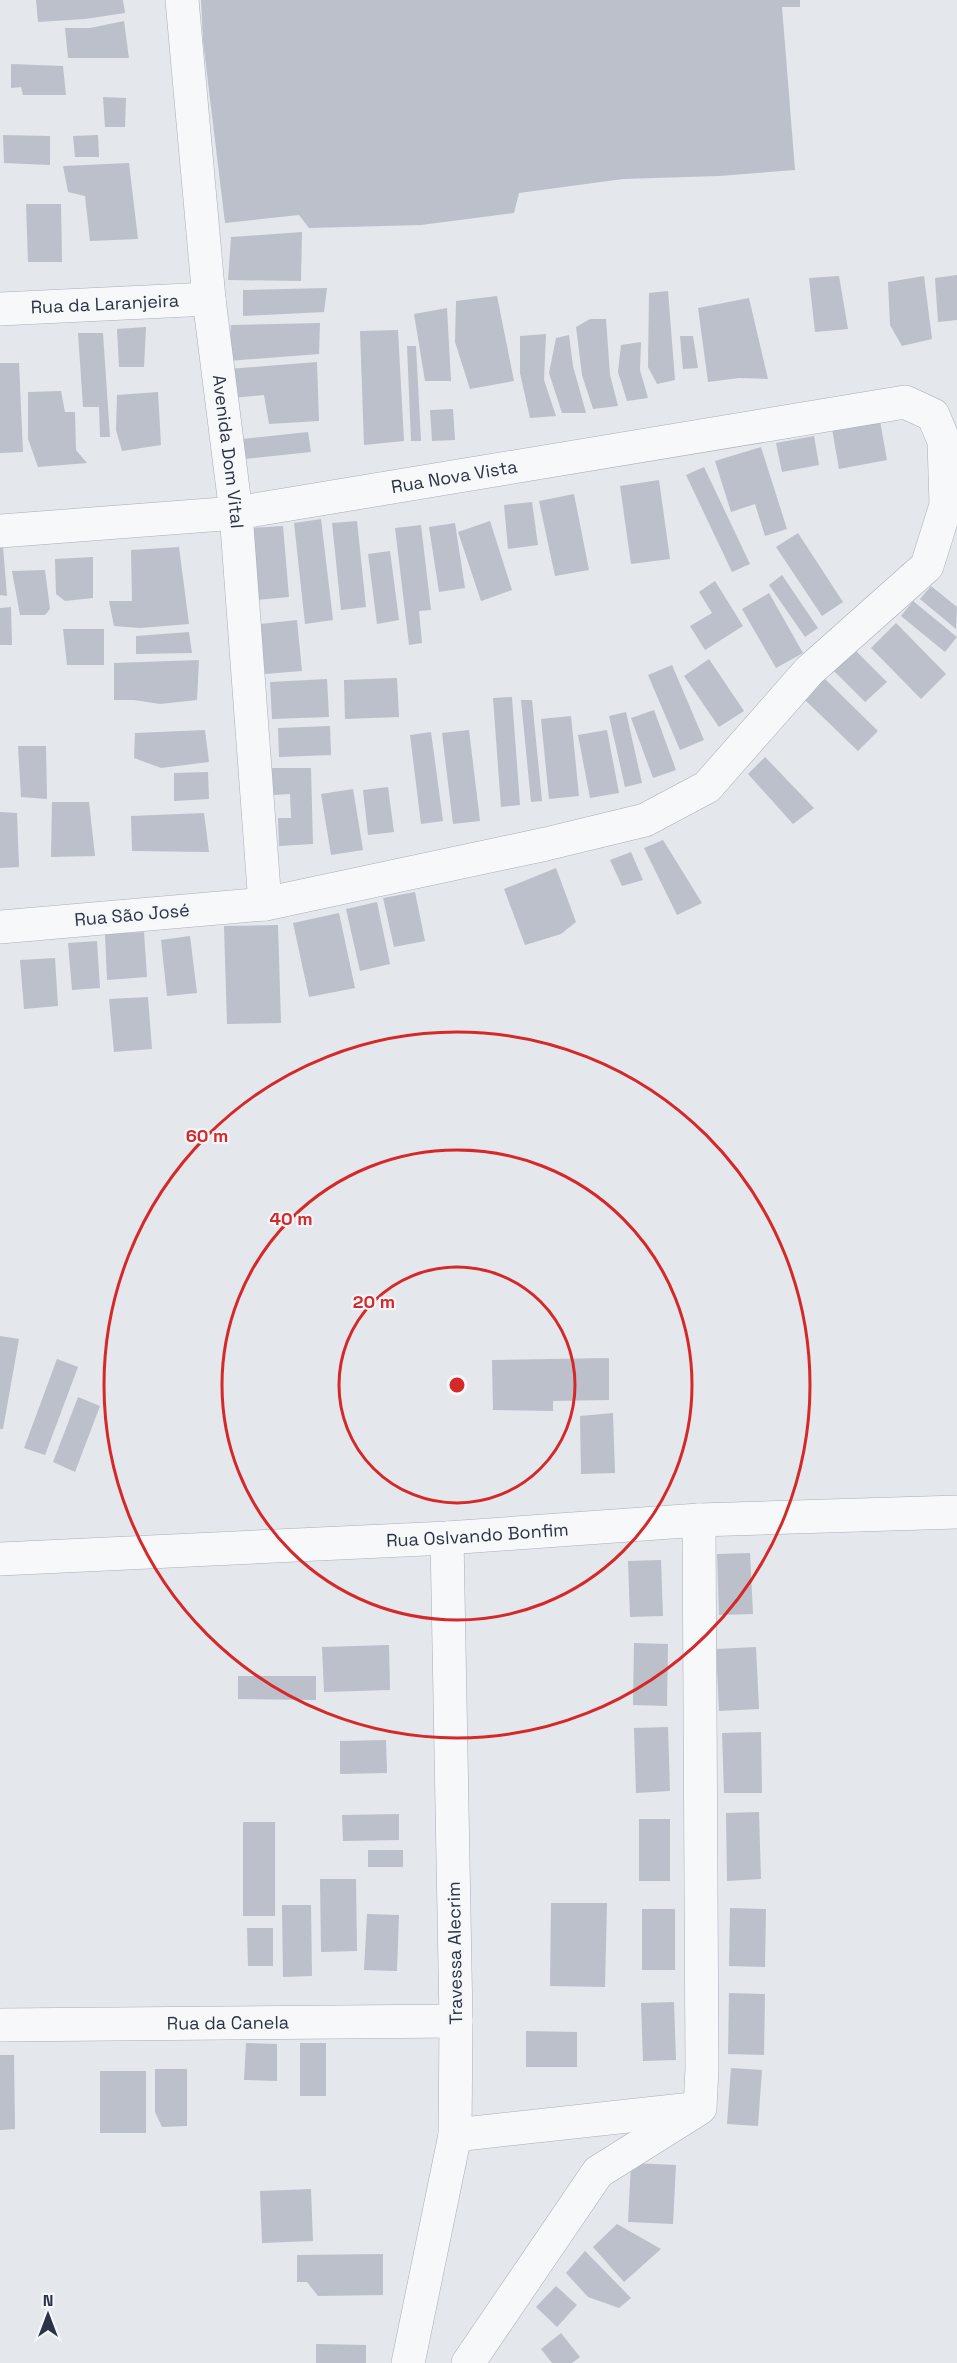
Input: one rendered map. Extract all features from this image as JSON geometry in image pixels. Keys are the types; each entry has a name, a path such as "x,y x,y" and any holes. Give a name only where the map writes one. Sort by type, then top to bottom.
{"street":[{"name":"Avenida Dom Vital","path":"182,0 209,299 236,513 265,904"},
{"name":"Rua da Laranjeira","path":"0,309 209,299"},
{"name":"Rua Nova Vista","path":"0,531 236,513 905,402"},
{"name":"Rua São José","path":"0,927 265,904 546,844 645,820 707,787 809,670 927,566 946,505 944,441 933,415 905,402"},
{"name":"Rua Oslvando Bonfim","path":"0,1558 447,1538 699,1520 957,1512"},
{"path":"699,1520 702,2069 700,2108"},
{"name":"Travessa Alecrim","path":"408,2363 455,2135 456,2021 447,1538"},
{"name":"Rua da Canela","path":"0,2025 456,2021"},
{"path":"455,2135 700,2108"},
{"path":"468,2363 598,2172 700,2108"}],"building":[{"path":"36,0 123,0 125,13 85,19 38,22"},
{"path":"201,0 800,0 800,7 782,7 795,170 719,176 623,179 519,193 514,213 421,225 309,228 299,215 225,223 203,41"},
{"path":"124,21 129,58 68,58 65,28 90,28"},
{"path":"11,64 63,66 66,95 23,95 21,87 11,88"},
{"path":"103,97 126,98 125,127 105,127"},
{"path":"3,135 50,136 50,165 4,163"},
{"path":"98,135 99,157 75,157 73,136"},
{"path":"129,163 138,239 90,241 85,196 68,192 63,166"},
{"path":"26,204 61,204 62,262 28,262"},
{"path":"302,232 301,281 228,280 231,237"},
{"path":"957,275 957,320 938,322 935,278"},
{"path":"839,276 848,329 815,332 809,278"},
{"path":"924,276 932,339 902,346 890,325 888,282"},
{"path":"327,288 324,312 243,316 243,290"},
{"path":"668,291 675,380 657,384 648,367 649,293"},
{"path":"497,296 514,381 470,389 455,342 456,301"},
{"path":"749,298 768,379 739,378 708,382 698,308"},
{"path":"447,308 451,381 425,381 414,314"},
{"path":"590,319 606,319 610,375 618,406 593,409 582,375 576,327"},
{"path":"320,323 319,354 228,361 231,325"},
{"path":"146,327 144,367 119,367 117,329"},
{"path":"398,330 404,441 364,445 360,331"},
{"path":"78,333 103,333 110,437 100,437 99,407 83,407"},
{"path":"546,334 544,380 556,416 530,418 520,373 520,336"},
{"path":"569,335 573,366 586,413 562,413 549,373 556,338"},
{"path":"680,336 693,336 698,368 683,369"},
{"path":"641,342 640,370 648,398 627,401 618,372 621,345"},
{"path":"407,346 416,346 421,441 411,441"},
{"path":"317,362 319,421 269,424 264,395 231,398 228,369"},
{"path":"0,363 19,363 23,452 0,453"},
{"path":"61,391 65,412 75,412 76,450 87,463 38,467 28,439 28,392"},
{"path":"158,392 161,445 122,451 116,430 117,395"},
{"path":"453,409 455,440 432,441 430,410"},
{"path":"880,421 887,460 839,469 832,429"},
{"path":"308,432 311,452 245,459 243,439"},
{"path":"814,436 819,465 782,472 776,443"},
{"path":"761,447 787,529 765,536 755,504 731,512 715,461"},
{"path":"704,467 750,564 732,572 686,475"},
{"path":"659,480 670,559 631,564 620,486"},
{"path":"574,494 589,570 555,576 539,501"},
{"path":"532,502 538,545 508,549 504,505"},
{"path":"321,519 333,620 305,624 294,523"},
{"path":"357,521 366,607 341,610 332,523"},
{"path":"490,521 512,590 481,601 458,532"},
{"path":"455,523 465,588 439,592 429,527"},
{"path":"421,525 431,610 419,611 422,643 409,645 395,528"},
{"path":"283,526 289,597 256,600 251,528"},
{"path":"798,533 843,602 822,616 776,547"},
{"path":"0,547 3,547 7,596 0,595"},
{"path":"179,547 189,624 140,628 114,626 109,601 132,601 131,550"},
{"path":"390,551 399,620 377,624 368,554"},
{"path":"93,557 93,598 65,601 56,594 55,559"},
{"path":"45,570 50,609 45,615 20,615 12,571"},
{"path":"782,575 818,628 805,637 769,585"},
{"path":"715,581 743,626 705,650 690,626 712,613 699,592"},
{"path":"931,586 957,607 956,629 920,599"},
{"path":"769,593 803,653 776,668 742,609"},
{"path":"913,601 957,637 945,652 901,616"},
{"path":"11,607 12,645 0,645 0,608"},
{"path":"297,620 302,671 265,674 260,624"},
{"path":"896,623 946,674 921,699 871,648"},
{"path":"63,629 104,629 104,665 67,665"},
{"path":"189,632 192,653 136,654 136,636"},
{"path":"854,649 887,682 865,702 833,670"},
{"path":"709,659 744,711 719,727 684,676"},
{"path":"199,660 197,700 160,704 114,700 114,663"},
{"path":"672,665 704,740 680,750 648,675"},
{"path":"397,678 399,717 345,719 344,680"},
{"path":"824,678 878,731 858,751 804,699"},
{"path":"327,679 329,717 272,719 270,682"},
{"path":"512,697 520,805 501,807 493,698"},
{"path":"521,700 532,700 542,801 531,802"},
{"path":"654,710 676,770 653,778 631,718"},
{"path":"626,712 642,783 625,787 609,716"},
{"path":"571,716 579,796 549,799 541,719"},
{"path":"330,726 331,755 279,757 278,728"},
{"path":"205,730 209,762 161,768 134,758 135,733"},
{"path":"469,730 480,821 453,824 442,733"},
{"path":"607,730 619,793 590,798 578,735"},
{"path":"431,732 443,821 421,824 410,735"},
{"path":"18,746 46,746 47,799 21,797"},
{"path":"765,757 814,808 793,824 748,774"},
{"path":"272,768 311,768 313,844 279,846 278,818 291,818 290,794 273,795"},
{"path":"208,772 209,799 174,801 174,773"},
{"path":"388,787 394,832 368,835 363,790"},
{"path":"353,789 363,850 331,855 321,794"},
{"path":"52,802 89,802 95,856 51,857"},
{"path":"0,812 17,813 19,867 0,868"},
{"path":"204,813 209,852 132,851 131,816"},
{"path":"663,840 702,903 677,915 644,848"},
{"path":"631,852 643,880 622,886 610,860"},
{"path":"556,868 576,922 561,934 525,945 504,889"},
{"path":"415,892 425,941 394,947 383,898"},
{"path":"377,902 390,964 360,971 346,909"},
{"path":"339,913 355,988 309,997 293,923"},
{"path":"278,925 281,1023 227,1024 224,926"},
{"path":"144,932 147,977 107,980 105,934"},
{"path":"190,936 197,993 167,996 161,940"},
{"path":"97,941 100,988 72,990 68,943"},
{"path":"55,958 58,1006 24,1009 20,960"},
{"path":"148,997 152,1049 114,1052 109,999"},
{"path":"0,1336 19,1339 3,1429 0,1429"},
{"path":"609,1358 609,1400 553,1401 553,1411 493,1410 492,1360"},
{"path":"57,1359 78,1367 45,1455 24,1448"},
{"path":"78,1397 100,1406 75,1472 53,1462"},
{"path":"613,1413 615,1473 581,1474 580,1416"},
{"path":"750,1553 753,1614 719,1615 717,1554"},
{"path":"661,1560 663,1616 630,1617 628,1561"},
{"path":"634,1643 668,1644 667,1706 633,1705"},
{"path":"389,1645 390,1690 324,1692 322,1647"},
{"path":"756,1647 759,1709 719,1711 716,1649"},
{"path":"238,1676 316,1676 316,1700 238,1699"},
{"path":"668,1727 670,1791 636,1793 634,1728"},
{"path":"761,1732 762,1793 724,1793 722,1733"},
{"path":"386,1740 387,1773 340,1774 340,1741"},
{"path":"759,1812 761,1879 727,1881 726,1813"},
{"path":"399,1814 399,1840 343,1841 342,1815"},
{"path":"639,1819 670,1819 670,1881 639,1881"},
{"path":"243,1822 275,1822 275,1916 243,1916"},
{"path":"368,1850 403,1850 403,1867 368,1867"},
{"path":"320,1879 356,1879 357,1951 321,1952"},
{"path":"551,1903 607,1903 605,1987 550,1986"},
{"path":"282,1905 311,1905 312,1976 283,1977"},
{"path":"730,1908 766,1909 765,1967 729,1966"},
{"path":"642,1909 675,1909 675,1970 642,1970"},
{"path":"367,1914 399,1915 397,1971 364,1970"},
{"path":"247,1928 273,1928 273,1966 248,1966"},
{"path":"729,1993 765,1994 764,2055 728,2054"},
{"path":"674,2002 676,2060 643,2061 641,2003"},
{"path":"526,2031 577,2032 577,2067 526,2067"},
{"path":"246,2043 277,2044 277,2081 244,2080"},
{"path":"300,2043 326,2043 326,2096 300,2096"},
{"path":"0,2055 14,2055 15,2129 0,2130"},
{"path":"731,2068 762,2070 758,2126 727,2124"},
{"path":"155,2069 187,2069 187,2126 162,2127 155,2112"},
{"path":"100,2071 146,2071 146,2133 100,2133"},
{"path":"631,2163 676,2165 673,2224 628,2222"},
{"path":"311,2189 313,2241 262,2243 260,2191"},
{"path":"617,2224 661,2249 624,2282 593,2247"},
{"path":"585,2251 631,2298 619,2308 588,2297 566,2273"},
{"path":"383,2254 383,2295 318,2296 307,2282 297,2282 297,2255"},
{"path":"556,2286 577,2305 557,2327 536,2307"},
{"path":"561,2333 580,2357 572,2363 552,2363 541,2349"},
{"path":"316,2344 366,2345 366,2363 316,2363"}]}
